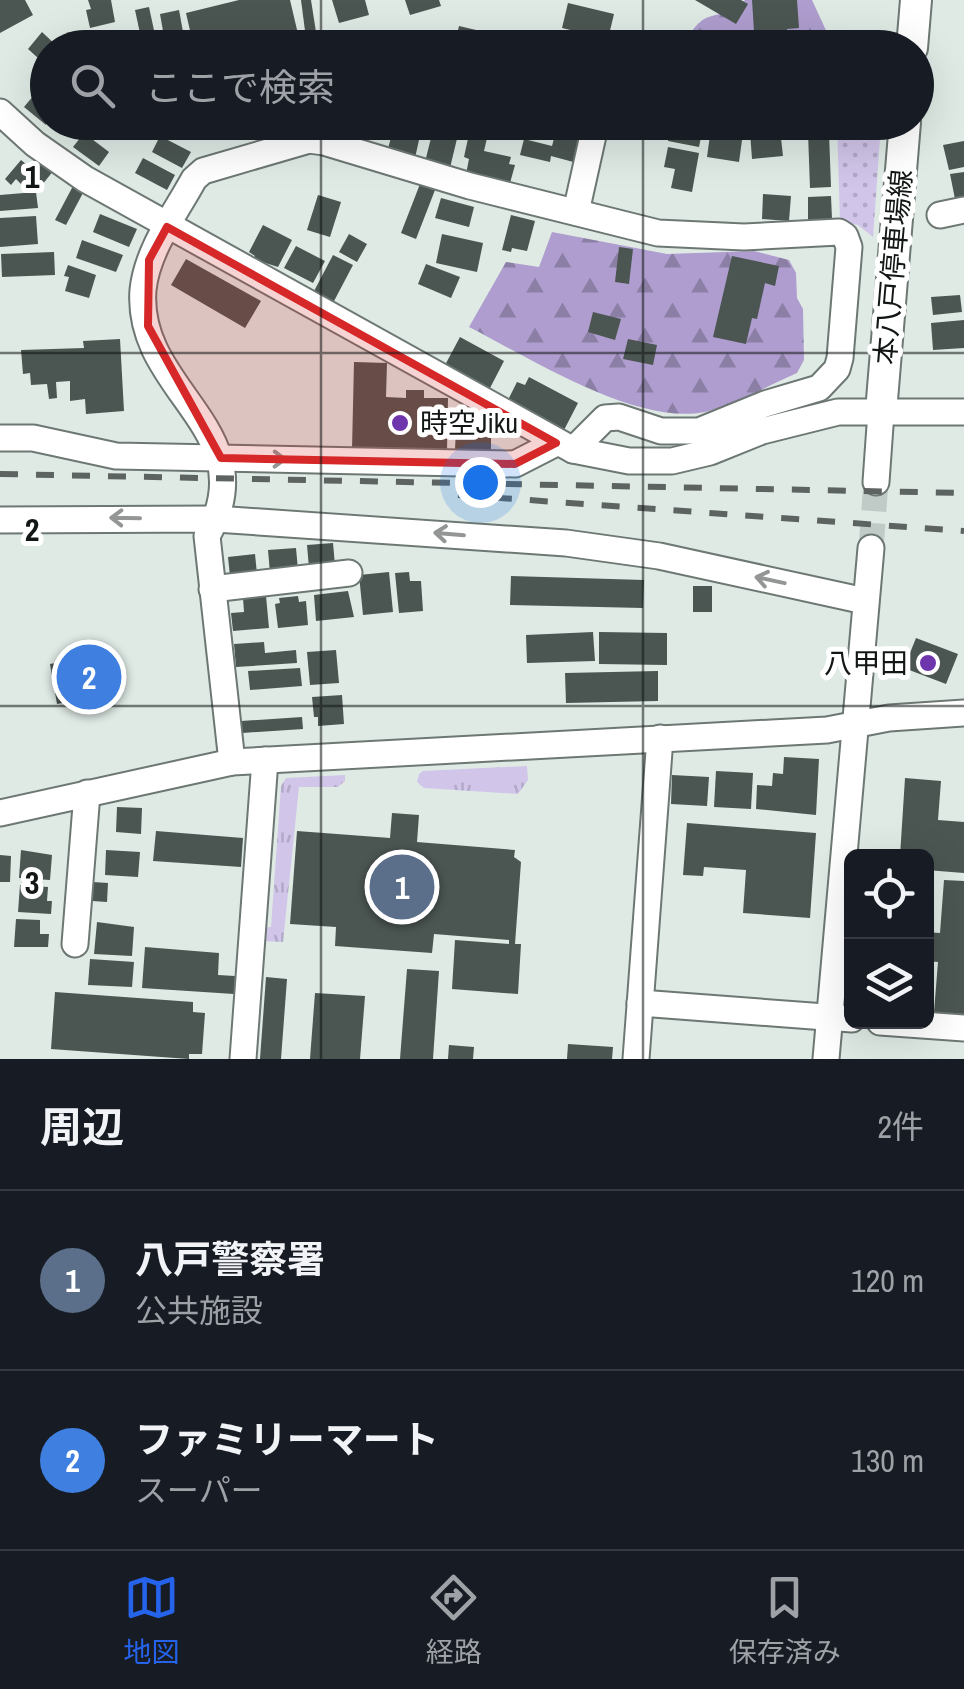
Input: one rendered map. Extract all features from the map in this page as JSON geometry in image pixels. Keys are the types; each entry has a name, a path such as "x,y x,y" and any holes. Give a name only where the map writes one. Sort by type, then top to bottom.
{"main road":[{"path":"914,30 916,0"},
{"name":"本八戸停車場線","path":"881,412 904,140"}],"street":[{"path":"0,112 30,139"},
{"path":"31,140 85,179 168,227 564,447 629,462 672,461 710,452 762,430 838,412 964,412"},
{"path":"0,438 33,438 116,456 222,458 514,464 564,447 605,418 620,416 661,431 700,432 765,404 819,388 837,369 848,247 845,236 838,232 744,237 658,233 308,140 203,170 194,179 149,260 143,294 148,326 175,386 222,458 222,506 207,536 232,762"},
{"path":"576,212 592,140"},
{"path":"876,482 881,412"},
{"path":"0,520 216,519 566,543 659,556 866,601"},
{"path":"826,1059 841,1018 854,725 871,548"},
{"path":"212,589 349,574"},
{"path":"0,813 232,762 827,730 923,714 964,713"},
{"path":"636,1059 660,738"},
{"path":"243,1059 266,760"},
{"path":"75,944 87,794"},
{"path":"640,1002 841,1018"},
{"path":"934,1026 964,1028"}],"highlighted area":[{"path":"167,227 556,443 515,464 221,458 148,326 149,260"}],"green space":[{"path":"745,0 812,0 826,30 693,30 705,19"},
{"path":"838,140 880,140 873,237 858,225 840,222"},
{"path":"552,232 667,254 754,251 789,260 796,273 797,298 803,309 804,360 797,373 716,409 678,414 648,409 584,386 469,327 506,262 539,267"},
{"path":"527,766 528,780 518,794 424,788 417,782 423,771"},
{"path":"345,775 345,781 338,787 299,787 283,942 262,941 263,928 271,927 281,786 286,778"}],"building":[{"path":"0,0 25,0 33,15 0,33"},
{"path":"88,0 111,0 115,22 90,28"},
{"path":"239,0 290,0 297,30 190,30 186,13"},
{"path":"301,0 311,0 316,30 305,30"},
{"path":"332,0 365,0 369,15 339,23"},
{"path":"405,0 439,0 441,6 410,15"},
{"path":"695,0 741,0 748,4 736,24"},
{"path":"752,0 797,0 799,28 754,30"},
{"path":"568,3 614,14 610,30 562,28"},
{"path":"149,7 154,30 139,30 135,10"},
{"path":"179,10 183,30 163,30 160,14"},
{"path":"78,140 93,140 109,152 99,166 73,147"},
{"path":"158,140 168,140 191,152 182,168 152,152"},
{"path":"390,140 419,140 415,158 387,152"},
{"path":"430,140 457,140 449,172 424,166"},
{"path":"468,140 487,140 484,151 511,157 509,164 515,165 510,183 505,182 504,188 465,179 469,159 464,157"},
{"path":"524,140 552,146 554,140 582,140 577,163 551,156 550,162 520,155"},
{"path":"668,140 700,140 699,147"},
{"path":"709,140 742,140 739,162 707,157"},
{"path":"751,140 781,140 783,156 752,159"},
{"path":"808,140 829,140 831,187 810,188"},
{"path":"964,141 964,167 949,170 943,145"},
{"path":"668,147 699,153 692,192 671,188 675,169 664,167"},
{"path":"143,158 175,175 167,190 135,173"},
{"path":"40,159 54,170 42,185 28,179 22,185 16,179 11,185 5,179 21,160 32,169"},
{"path":"964,172 964,197 955,199 950,174"},
{"path":"420,184 435,190 416,239 401,233"},
{"path":"73,186 84,191 66,225 55,220"},
{"path":"36,192 38,208 0,211 0,195"},
{"path":"763,194 791,196 789,221 762,219"},
{"path":"318,195 341,202 330,237 307,230"},
{"path":"831,196 832,219 808,220 808,197"},
{"path":"441,198 474,207 469,227 435,218"},
{"path":"100,214 137,229 129,247 93,232"},
{"path":"511,215 535,221 527,251 502,250"},
{"path":"36,216 38,244 0,247 0,218"},
{"path":"263,225 292,240 278,267 253,259 255,256 249,252"},
{"path":"349,234 367,244 357,262 339,252"},
{"path":"442,234 483,243 477,272 436,263"},
{"path":"82,240 123,255 116,272 76,258"},
{"path":"296,246 325,261 313,283 284,268"},
{"path":"619,247 633,249 629,284 615,282"},
{"path":"54,252 55,275 2,277 1,254"},
{"path":"333,255 353,265 333,303 313,293"},
{"path":"732,256 779,266 775,286 765,283 757,319 752,318 746,344 713,337"},
{"path":"186,259 261,301 245,328 171,285"},
{"path":"426,264 460,277 451,298 418,284"},
{"path":"68,265 96,275 89,298 65,291"},
{"path":"960,295 962,312 933,315 931,297"},
{"path":"593,312 621,319 615,340 588,332"},
{"path":"964,320 964,348 933,350 931,323"},
{"path":"460,337 504,361 489,390 444,367"},
{"path":"120,339 124,411 86,414 85,399 70,401 70,381 56,382 57,398 49,399 47,384 31,385 30,373 23,374 21,350 84,348 83,341"},
{"path":"628,339 657,345 653,365 623,359"},
{"name":"時空Jiku","path":"354,362 387,363 386,397 406,398 406,390 424,390 424,398 448,398 447,451 352,449"},
{"path":"529,377 578,403 564,430 508,400 517,382 525,385"},
{"path":"469,423 491,427 491,451 455,450 456,427 468,427"},
{"path":"333,543 335,565 309,568 307,545"},
{"path":"296,548 298,570 270,573 268,550"},
{"path":"255,554 257,574 230,576 228,557"},
{"path":"389,572 393,612 363,615 359,575"},
{"path":"409,572 410,581 421,581 423,611 399,613 395,573"},
{"path":"511,576 644,580 643,608 510,605"},
{"path":"693,586 712,586 712,612 693,612"},
{"path":"348,591 354,617 316,621 314,595"},
{"path":"266,596 269,628 233,631 231,613 244,612 243,598"},
{"path":"298,596 299,602 306,601 308,625 278,628 275,604 280,603 279,598"},
{"path":"593,632 595,661 527,663 526,635"},
{"path":"599,632 667,633 667,665 599,664"},
{"path":"916,638 958,654 946,684 904,668"},
{"path":"264,642 265,653 296,650 297,663 236,667 234,644"},
{"path":"336,650 339,683 310,685 307,652"},
{"path":"113,652 120,693 57,704 50,664"},
{"path":"300,668 302,686 250,690 248,671"},
{"path":"658,671 658,701 566,703 565,673"},
{"path":"342,695 344,724 318,726 312,697"},
{"path":"302,717 303,729 242,733 241,721"},
{"path":"784,757 819,759 816,815 756,809 757,785 772,786 773,773 783,774"},
{"path":"716,771 753,773 751,809 714,807"},
{"path":"672,775 709,777 707,806 671,804"},
{"path":"905,778 941,781 938,820 964,822 964,873 934,871 934,849 900,849"},
{"path":"117,807 142,808 141,834 116,832"},
{"path":"392,813 419,815 417,842 515,850 514,857 521,862 515,944 521,944 518,994 452,989 455,940 509,944 509,940 434,934 432,953 335,946 336,927 290,924 297,831 390,838"},
{"path":"687,823 816,833 810,918 743,913 746,870 704,867 703,876 683,875"},
{"path":"156,831 243,838 241,867 153,861"},
{"path":"21,850 52,855 50,880 19,878"},
{"path":"106,850 140,852 138,877 105,875"},
{"path":"0,855 11,856 10,882 0,882"},
{"path":"944,880 964,881 964,1015 934,1012 938,962 934,962 934,933 940,933"},
{"path":"93,882 108,883 107,902 92,901"},
{"path":"20,885 48,887 51,914 18,912"},
{"path":"16,919 40,920 40,934 49,934 48,947 14,947"},
{"path":"97,922 134,927 132,956 94,954"},
{"path":"145,947 219,953 218,975 235,976 234,994 142,988"},
{"path":"90,959 134,962 132,987 88,985"},
{"path":"407,969 439,971 433,1059 400,1059"},
{"path":"266,977 287,979 281,1059 260,1059"},
{"path":"55,992 193,1002 193,1012 205,1013 202,1054 189,1054 189,1059 51,1049"},
{"path":"315,993 365,996 360,1059 310,1059"},
{"path":"568,1044 613,1047 612,1059 567,1059"},
{"path":"449,1045 474,1047 473,1059 448,1059"}],"tunnel":[{"path":"871,548 876,482"}],"railway":[{"path":"0,474 964,493"},
{"path":"458,495 964,531"}],"place":[{"name":"時空Jiku","path":"400,423"},
{"name":"八甲田","path":"928,663"},
{"name":"ファミリーマート","path":"89,677"},
{"name":"八戸警察署","path":"402,887"}]}
